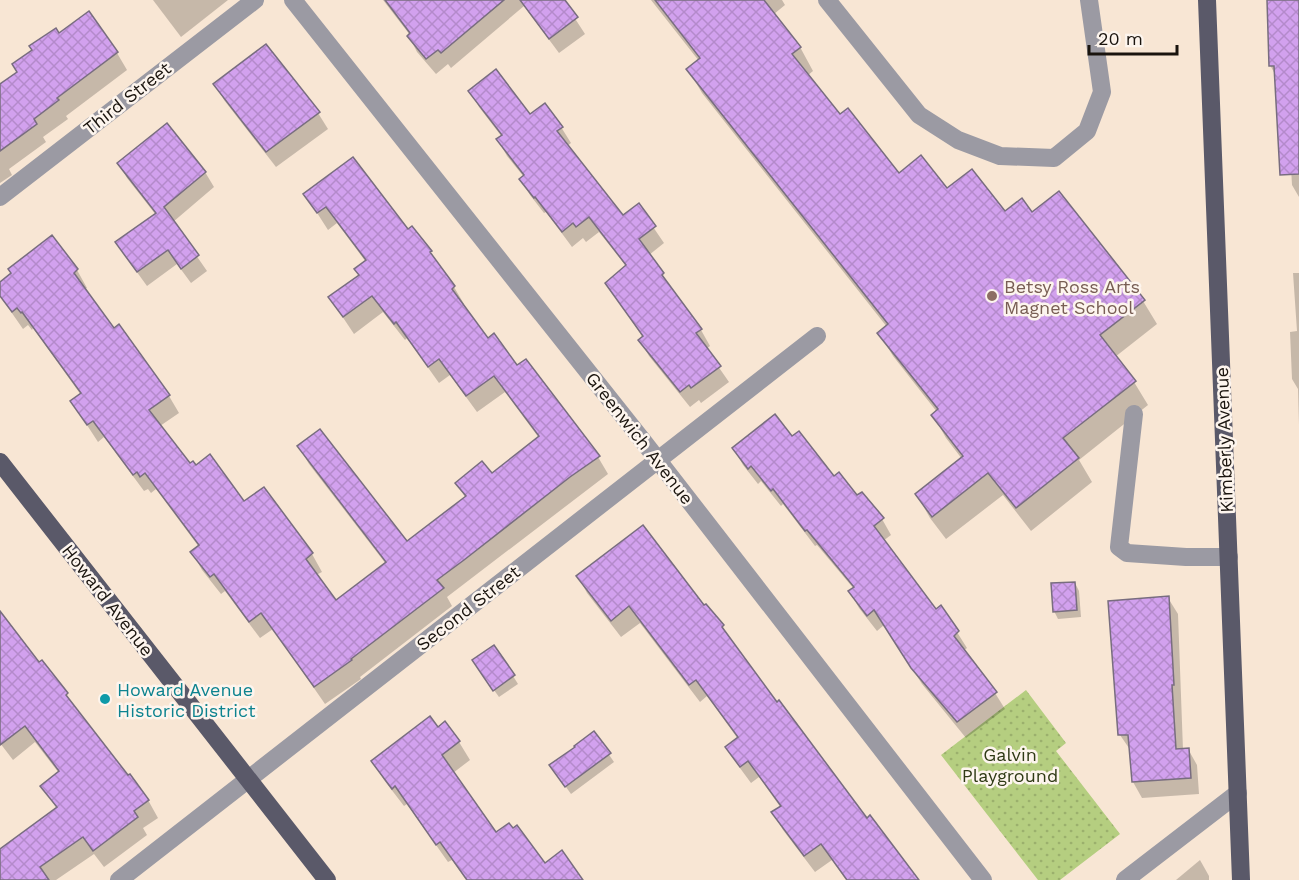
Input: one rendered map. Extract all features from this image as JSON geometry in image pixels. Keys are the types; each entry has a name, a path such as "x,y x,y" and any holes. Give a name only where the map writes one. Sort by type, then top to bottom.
{"main road":[{"name":"Kimberly Avenue","path":"1206,0 1241,880"},
{"name":"Howard Avenue","path":"0,462 327,880"}],"street":[{"name":"Third Street","path":"0,197 255,0"},
{"name":"Greenwich Avenue","path":"293,0 657,459 983,880"},
{"path":"827,0 919,115 958,140 1000,156 1054,158 1087,131 1102,92 1089,0"},
{"name":"Second Street","path":"119,880 817,336"},
{"path":"1134,414 1119,547 1127,554 1186,557 1229,556"},
{"path":"1125,880 1238,794"}],"green space":[{"name":"Galvin Playground","path":"1026,690 1066,743 1056,751 1120,834 1060,880 1038,880 941,755"}],"building":[{"path":"385,0 504,0 441,53 438,50 426,59 407,36 410,33"},
{"path":"520,0 565,0 578,17 549,39"},
{"path":"655,0 764,0 801,47 792,54 840,114 848,108 899,173 921,155 947,188 972,169 1005,211 1022,198 1032,212 1059,191 1145,300 1100,335 1136,381 1063,438 1079,458 1016,508 988,473 932,517 915,494 963,456 931,415 938,409 877,333 888,324 686,69 700,58"},
{"path":"1267,0 1299,0 1299,174 1280,175 1274,66 1269,66"},
{"path":"89,11 118,52 57,98 59,100 34,119 37,124 0,151 0,84 17,72 12,64 32,50 29,46 56,28 59,33"},
{"path":"266,44 320,112 266,152 213,84"},
{"path":"496,69 530,114 545,103 563,127 557,131 623,215 639,203 656,226 639,239 664,273 662,275 702,329 696,333 721,366 691,388 689,385 680,392 638,340 643,336 605,283 626,265 589,217 576,227 573,223 562,232 519,179 524,175 496,139 502,135 468,91"},
{"path":"167,123 206,172 164,207 199,255 181,269 168,250 137,272 115,242 156,213 117,163"},
{"path":"353,157 408,229 412,226 432,251 430,252 455,286 452,289 488,338 494,333 517,365 526,359 600,456 437,580 444,588 314,687 261,613 249,622 214,574 210,577 190,552 199,545 145,473 140,477 137,472 133,475 93,421 87,425 70,401 81,393 22,312 17,308 12,312 0,296 0,282 11,273 8,269 52,235 78,269 74,273 114,328 119,324 170,395 149,410 190,463 193,461 196,465 210,454 244,501 264,487 313,553 306,559 336,600 386,562 297,446 320,429 407,541 466,496 455,483 482,461 492,473 539,436 494,376 466,396 439,359 428,367 396,322 394,324 372,296 343,317 328,297 359,275 354,269 366,260 326,207 317,213 303,194"},
{"path":"775,414 792,436 799,431 834,476 839,472 857,495 862,492 884,518 874,526 936,609 941,605 959,631 954,636 997,692 957,722 911,668 874,610 867,616 848,591 854,587 807,530 805,531 773,489 771,491 751,466 748,469 732,448"},
{"path":"643,525 704,605 706,604 724,625 722,627 777,702 779,700 867,818 870,815 919,880 847,880 821,844 804,856 771,812 781,806 748,761 740,767 725,747 738,737 696,680 689,685 629,606 611,621 576,576"},
{"path":"1075,582 1077,610 1053,612 1051,583"},
{"path":"1169,596 1176,749 1189,748 1191,778 1132,782 1128,735 1118,735 1108,601"},
{"path":"0,611 39,662 42,660 68,693 66,695 149,800 134,811 138,817 93,851 83,837 40,867 49,880 0,880 0,849 57,807 40,786 59,771 25,726 0,745"},
{"path":"494,645 515,675 493,691 472,660"},
{"path":"430,716 438,727 445,721 460,741 442,755 496,832 509,823 513,828 517,825 545,863 562,850 583,880 467,880 440,842 436,845 395,786 392,789 371,761"},
{"path":"594,731 611,753 565,787 549,765"}],"place":[{"name":"Betsy Ross Arts Magnet School","path":"992,296"},
{"name":"Howard Avenue Historic District","path":"105,699"}]}
